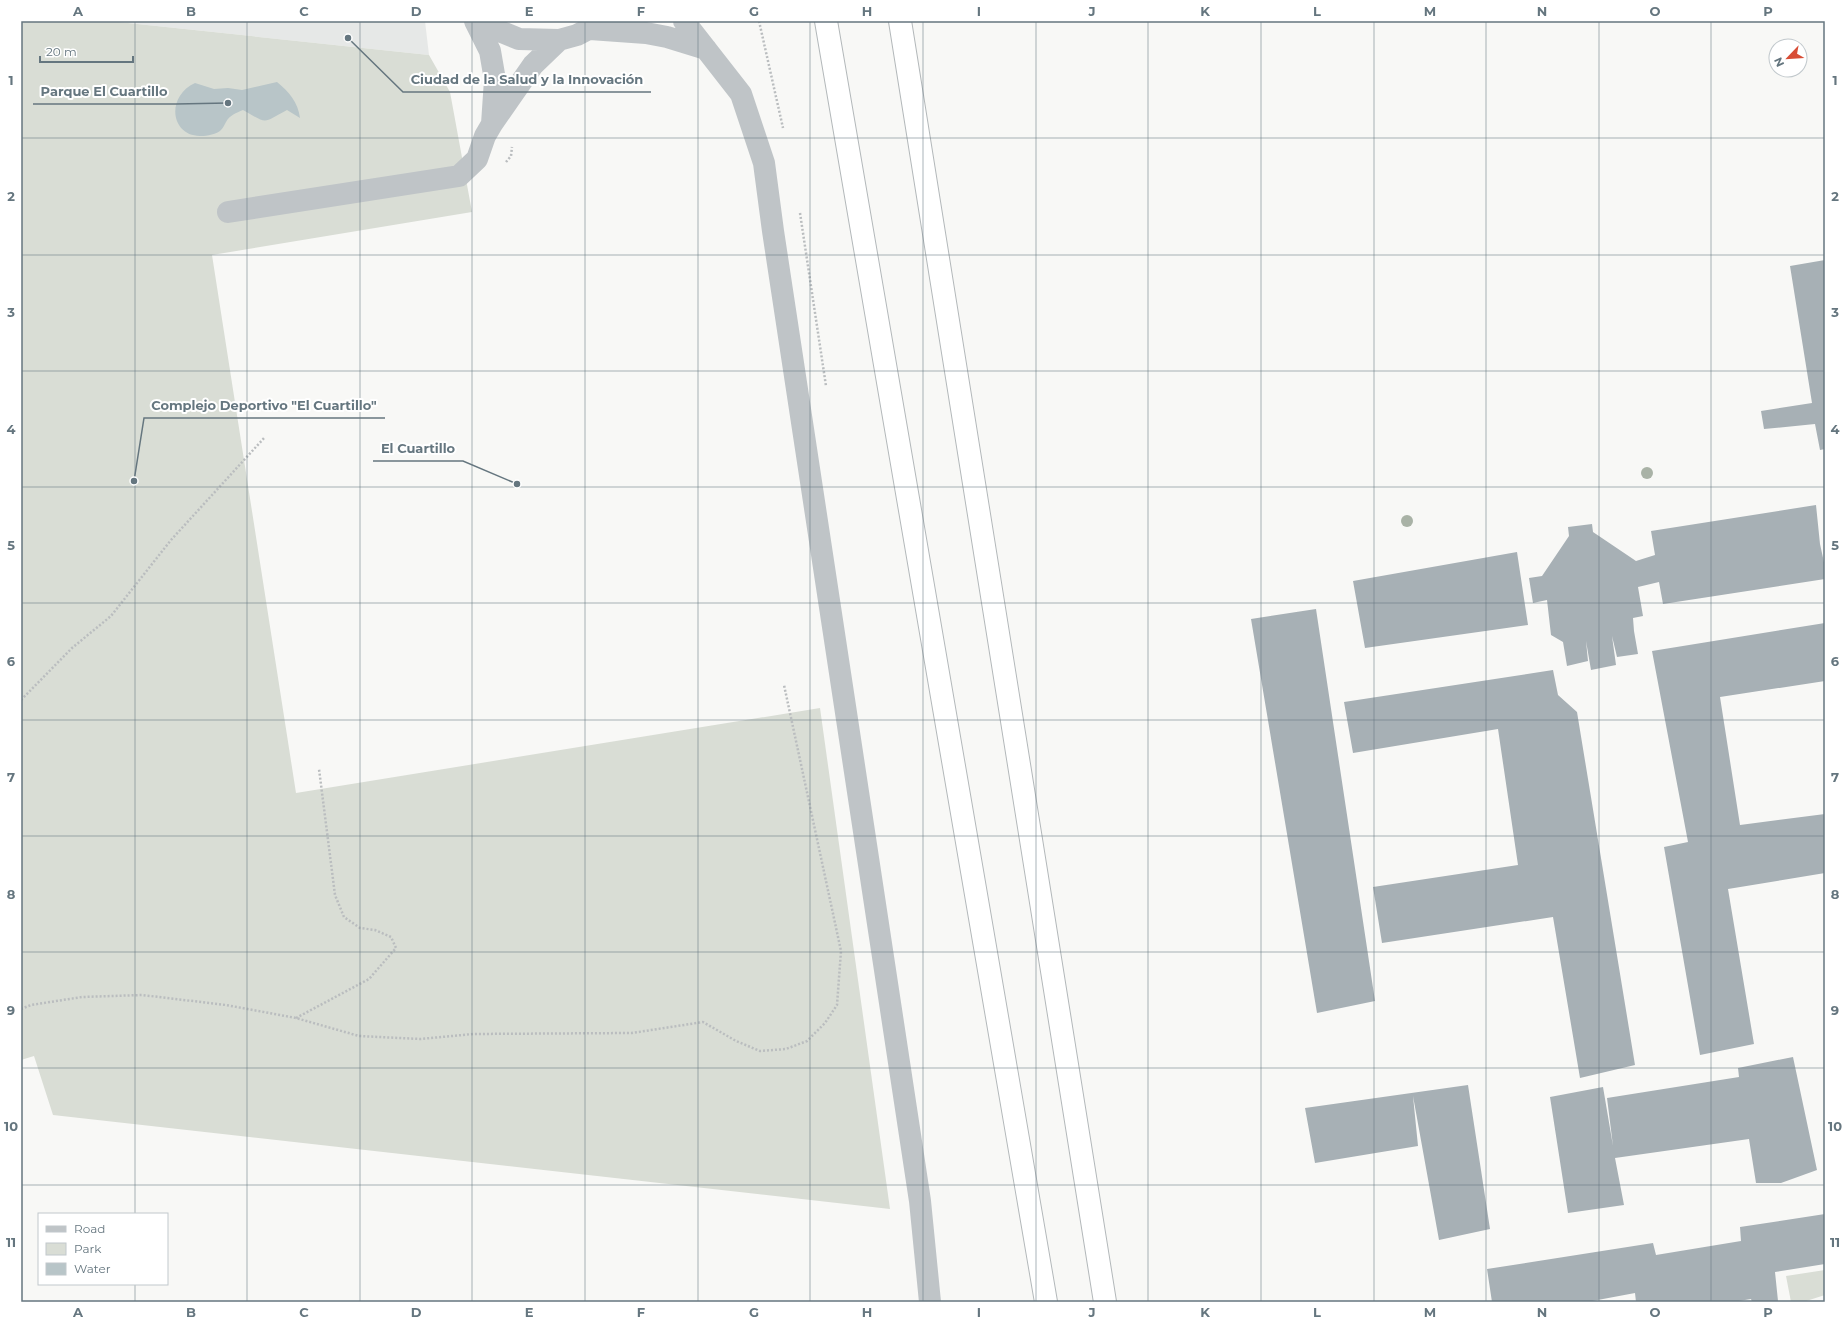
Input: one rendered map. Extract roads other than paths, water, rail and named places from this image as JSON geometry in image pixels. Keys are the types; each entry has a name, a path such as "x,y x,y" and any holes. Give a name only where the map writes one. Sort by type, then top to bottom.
{"highway":[{"path":"826,21 1046,1302"},
{"path":"900,21 1105,1302"}],"street":[{"path":"475,21 490,51 495,80 492,124"},
{"path":"482,21 497,30 519,39 559,40 577,36 597,25 646,33 706,49"},
{"path":"684,21 741,94 764,163 773,231 920,1201 930,1302"},
{"path":"228,212 459,176 477,159 485,136 492,124 534,65 559,40"}],"water":[{"path":"277,82 295,102 300,118 287,110 269,120 262,120 243,110 233,114 219,131 203,136 191,135 183,130 178,123 176,106 179,97 185,89 195,83 214,89 228,88 242,90"}],"place":[{"name":"Ciudad de la Salud y la Innovación","path":"348,38"},
{"name":"Parque El Cuartillo","path":"228,103"},
{"name":"Complejo Deportivo \"El Cuartillo\"","path":"134,481"},
{"name":"El Cuartillo","path":"517,484"}]}
